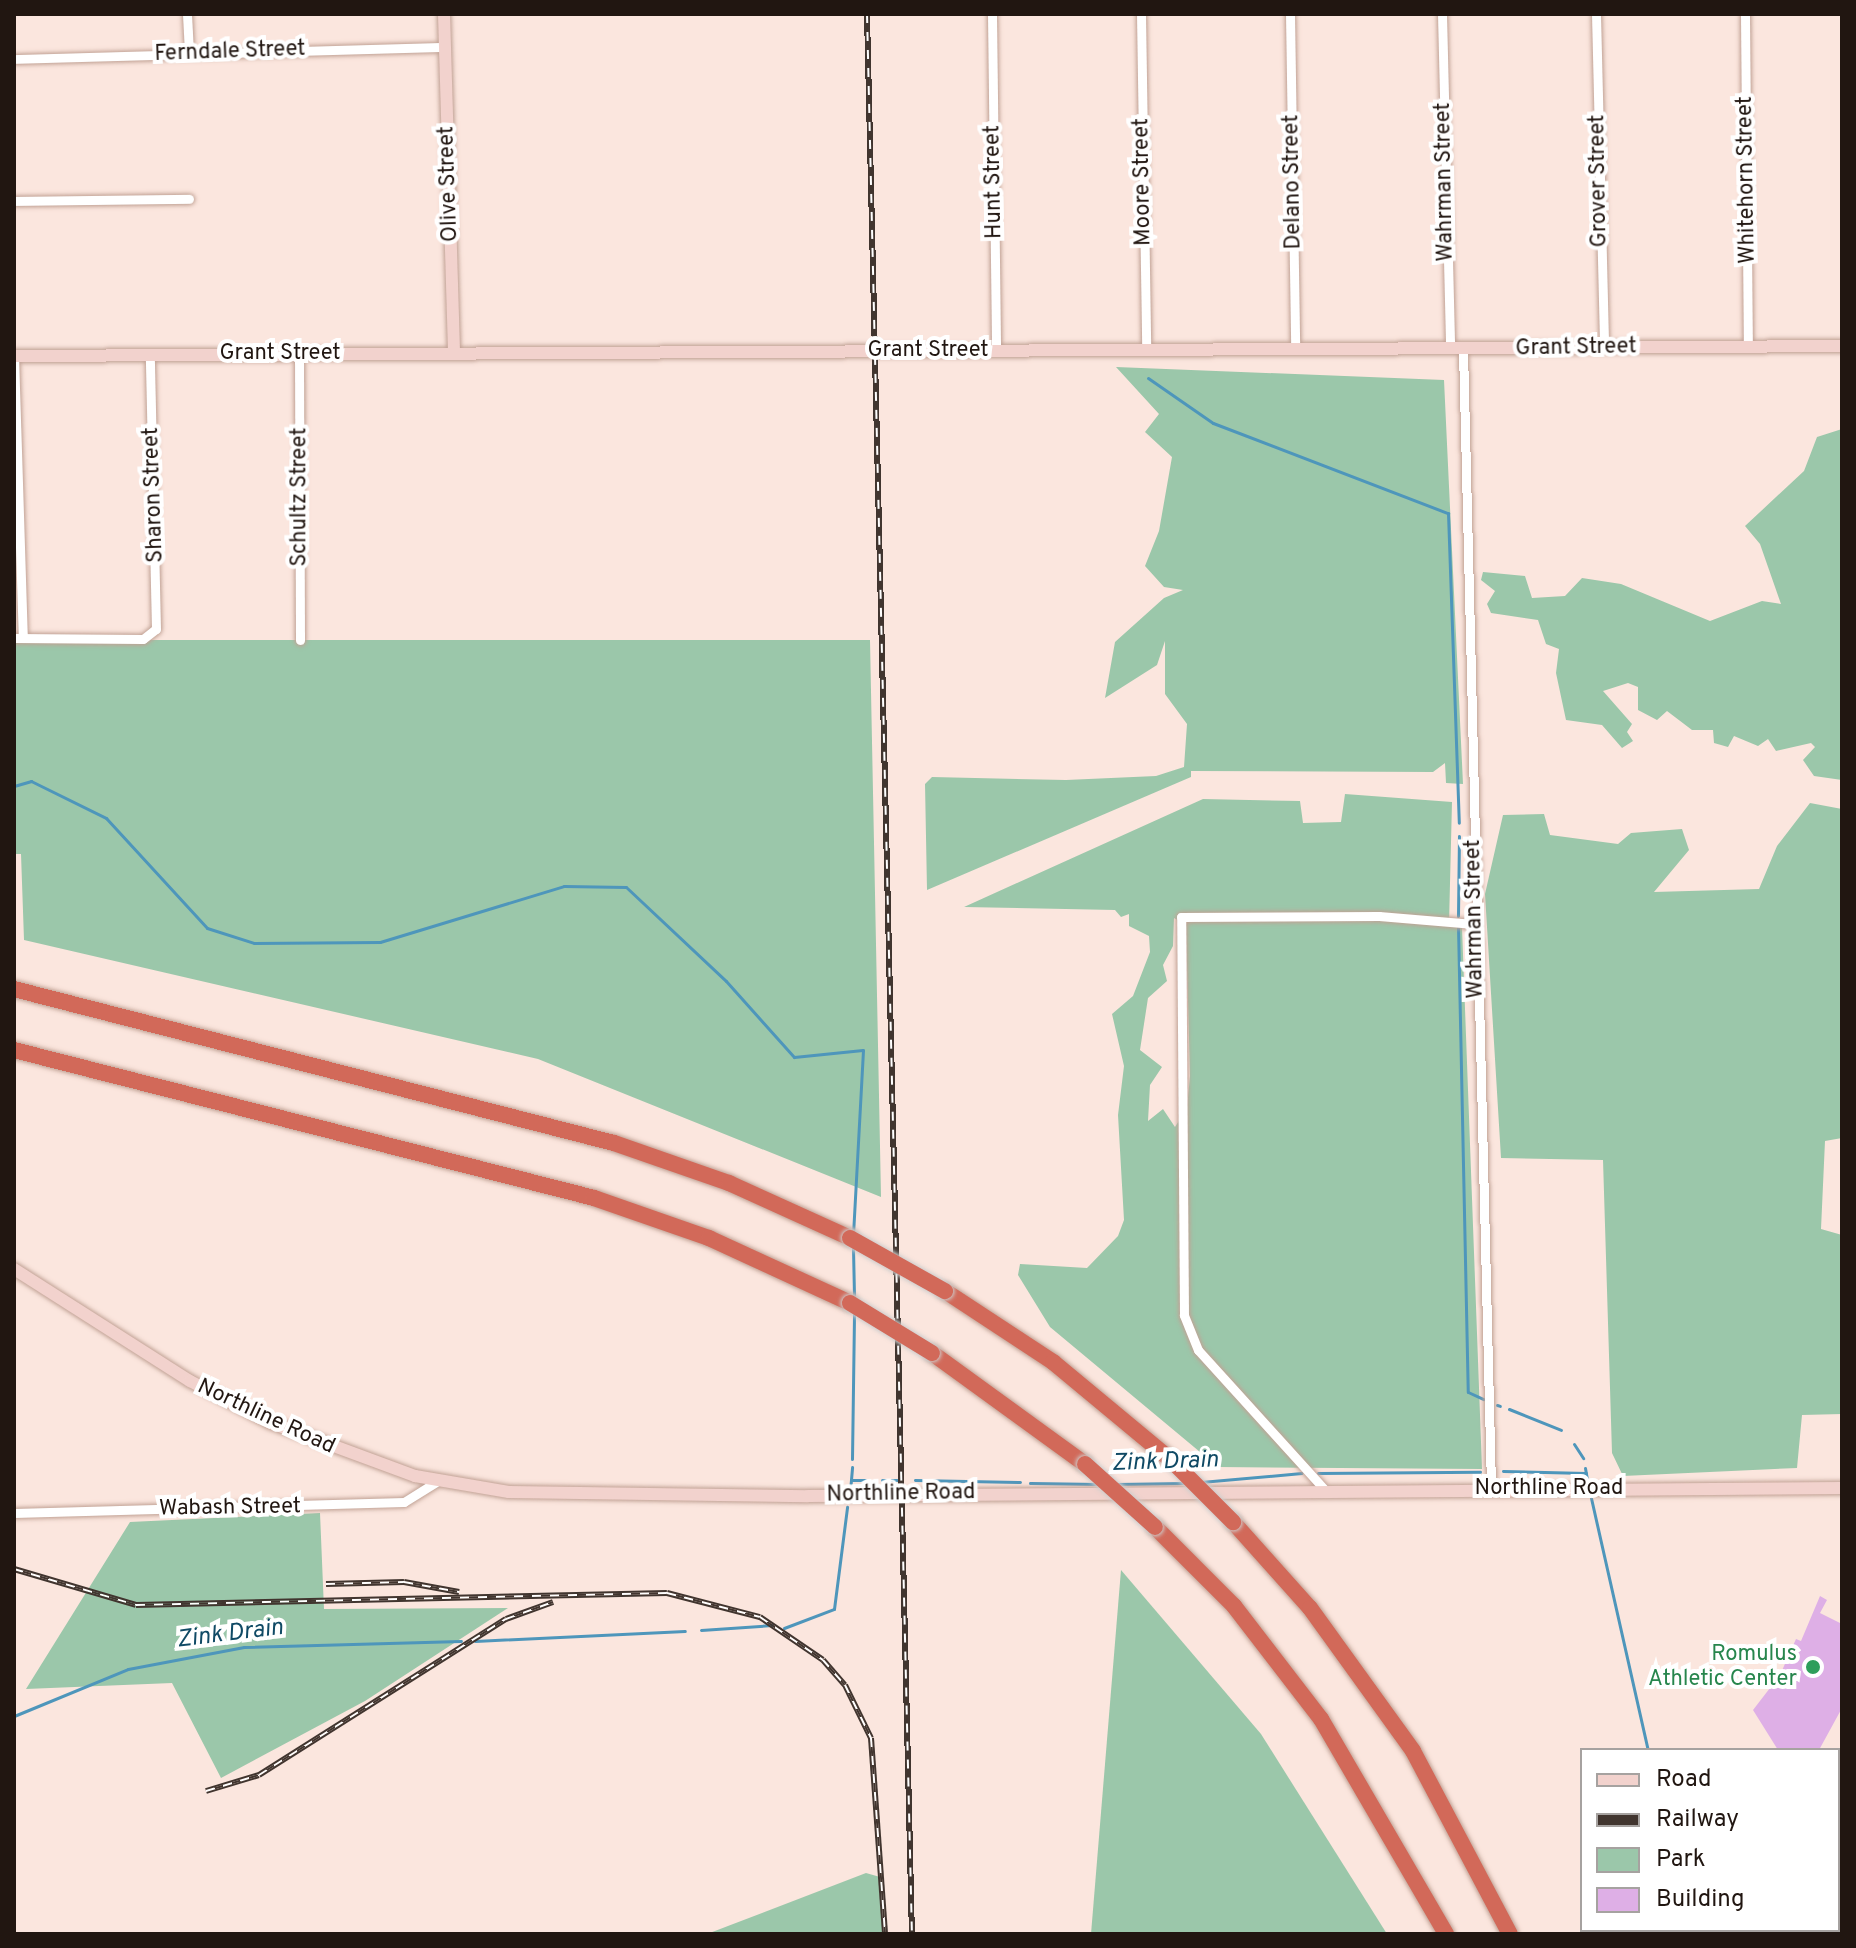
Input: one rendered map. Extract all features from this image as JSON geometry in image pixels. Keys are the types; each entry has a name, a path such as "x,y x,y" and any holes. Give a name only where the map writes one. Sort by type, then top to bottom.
{"highway":[{"path":"14,989 614,1143 729,1183 850,1238 945,1291 1053,1362 1171,1460 1233,1522 1319,1619 1413,1751 1510,1934"},
{"path":"14,1050 594,1198 709,1238 850,1303 932,1353 1085,1464 1155,1527 1234,1606 1321,1719 1446,1934"}],"street":[{"path":"187,14 189,53"},
{"name":"Olive Street","path":"444,14 454,353"},
{"name":"Hunt Street","path":"992,14 996,350"},
{"name":"Moore Street","path":"1141,14 1146,350"},
{"name":"Delano Street","path":"1290,14 1295,349"},
{"name":"Wahrman Street","path":"1442,14 1456,349 1491,1489"},
{"name":"Grover Street","path":"1596,14 1604,347"},
{"name":"Whitehorn Street","path":"1745,14 1748,347"},
{"name":"Ferndale Street","path":"14,59 445,47"},
{"path":"14,201 189,199"},
{"name":"Grant Street","path":"14,356 1842,346"},
{"name":"Schultz Street","path":"299,354 300,640"},
{"path":"14,356 18,638"},
{"name":"Sharon Street","path":"18,638 153,634 158,622 150,356"},
{"path":"1325,1490 1198,1350 1184,1315 1181,917 1379,916 1474,924"},
{"name":"Northline Road","path":"14,1269 242,1409 323,1445 437,1481 560,1497 1842,1488"},
{"name":"Wabash Street","path":"14,1513 404,1502 437,1481"}],"green space":[{"path":"1116,367 1444,380 1463,784 1446,783 1445,763 1433,772 1191,771 1191,777 927,890 925,784 932,777 1066,780 1156,776 1184,767 1187,724 1165,694 1165,641 1157,665 1105,698 1115,642 1164,598 1183,590 1164,587 1145,566 1159,531 1172,457 1145,432 1159,414"},
{"path":"1842,429 1842,780 1814,776 1803,760 1815,747 1811,743 1776,751 1768,739 1758,746 1734,736 1728,747 1714,743 1713,730 1692,730 1667,711 1657,720 1638,710 1638,687 1628,683 1603,691 1632,724 1627,732 1633,741 1622,748 1602,725 1566,720 1556,673 1559,649 1546,644 1538,620 1491,613 1487,604 1495,591 1481,580 1483,572 1525,576 1532,598 1565,596 1582,578 1621,584 1710,621 1762,601 1781,604 1760,544 1745,526 1804,471 1817,437"},
{"path":"14,640 870,640 881,1197 538,1059 24,940 21,854 14,854"},
{"path":"1345,794 1452,802 1449,924 1462,927 1482,1469 1218,1467 1050,1327 1018,1275 1020,1264 1087,1268 1118,1236 1124,1220 1118,1115 1124,1066 1112,1014 1133,996 1150,952 1149,936 1129,926 1129,914 1121,917 1115,910 964,907 1203,799 1300,801 1303,823 1341,822","holes":["1174,918 1186,925 1190,1076 1187,1108 1175,1127 1163,1109 1148,1121 1150,1085 1162,1067 1140,1050 1148,998 1167,981 1163,965 1173,946"]},
{"path":"1810,803 1842,809 1842,1138 1825,1141 1821,1229 1842,1235 1842,1414 1802,1415 1797,1468 1623,1476 1612,1453 1603,1160 1501,1158 1485,894 1503,815 1544,814 1550,835 1618,844 1631,833 1682,829 1689,850 1654,892 1759,889 1777,846"},
{"path":"320,1513 324,1609 508,1608 365,1701 221,1778 172,1683 26,1689 130,1522"},
{"path":"1121,1570 1261,1734 1387,1934 1091,1934"},
{"path":"866,1873 880,1877 883,1934 707,1934"}],"building":[{"name":"Romulus Athletic Center","path":"1820,1596 1827,1600 1820,1613 1842,1624 1842,1708 1820,1748 1777,1748 1753,1710 1780,1675 1796,1639 1801,1641"}],"waterway":[{"path":"1148,378 1213,423 1448,513 1459,823"},
{"path":"14,786 31,781 106,818 207,928 254,943 380,942 564,886 626,887 726,981 794,1057 863,1050 853,1232"},
{"path":"1458,916 1459,836"},
{"path":"1458,926 1468,1392 1483,1399"},
{"path":"853,1248 854,1296"},
{"path":"852,1459 854,1312"},
{"path":"1509,1409 1561,1430"},
{"path":"1574,1444 1583,1458"},
{"name":"Zink Drain","path":"850,1491 852,1467"},
{"name":"Zink Drain","path":"1585,1468 1588,1485"},
{"name":"Zink Drain","path":"1503,1471 1586,1473"},
{"name":"Zink Drain","path":"1318,1473 1480,1472"},
{"name":"Zink Drain","path":"1201,1482 1302,1473"},
{"name":"Zink Drain","path":"851,1480 867,1480"},
{"name":"Zink Drain","path":"882,1480 897,1480"},
{"name":"Zink Drain","path":"915,1480 1020,1482"},
{"name":"Zink Drain","path":"1030,1483 1098,1484"},
{"name":"Zink Drain","path":"1118,1484 1186,1483"},
{"name":"Zink Drain","path":"1591,1498 1648,1748"},
{"name":"Zink Drain","path":"784,1628 834,1609 847,1507"},
{"name":"Zink Drain","path":"701,1630 772,1625"},
{"name":"Zink Drain","path":"475,1641 685,1631"},
{"name":"Zink Drain","path":"14,1716 128,1669 244,1647 461,1641"},
{"path":"1840,1927 1842,1920"}],"railway":[{"path":"867,14 912,1934"},
{"path":"14,1569 136,1605 667,1593 760,1617 823,1660 845,1685 871,1738 885,1934"},
{"path":"326,1584 404,1582 459,1592"},
{"path":"206,1791 259,1775 506,1619 553,1602"}],"place":[{"name":"Romulus Athletic Center","path":"1813,1667"}]}
